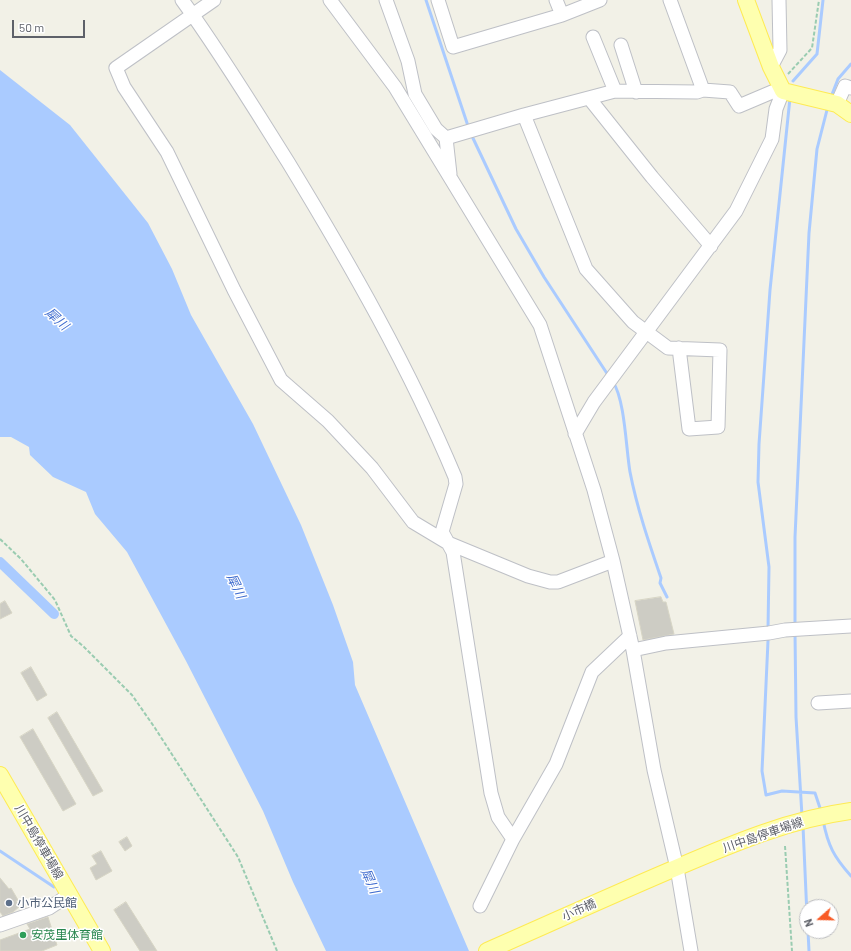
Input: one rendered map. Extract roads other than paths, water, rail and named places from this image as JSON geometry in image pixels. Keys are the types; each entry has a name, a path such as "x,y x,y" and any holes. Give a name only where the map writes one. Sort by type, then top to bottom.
{"main road":[{"path":"746,0 771,67 781,87 831,102 851,114"},
{"name":"川中島停車場線","path":"0,774 102,951"},
{"name":"川中島停車場線","path":"674,869 777,828 830,814 851,811"},
{"name":"小市橋","path":"487,951 674,869"}],"street":[{"path":"182,0 193,14 318,211 390,338 433,423 455,477 456,484 442,532 454,559 491,793 498,817 513,839"},
{"path":"214,0 116,68 124,87 167,152 237,296 281,380 328,421 372,468 413,522 448,543 528,576 550,582 558,582 613,562"},
{"path":"324,0 333,4 395,87 540,325 594,490 613,562 633,650 654,770 691,951"},
{"path":"386,0 408,61 415,94 436,129 446,138 450,177"},
{"path":"438,0 453,47 562,14 600,0"},
{"path":"556,0 562,14"},
{"path":"670,0 703,90"},
{"path":"771,67 780,50 779,0"},
{"path":"593,37 614,91"},
{"path":"621,45 636,92"},
{"path":"831,102 845,86 851,88"},
{"path":"446,138 469,130 614,91 697,92 703,90 730,92 739,106 781,87"},
{"path":"575,434 608,383 736,211 772,139 781,87"},
{"path":"589,98 652,177 711,246"},
{"path":"524,115 586,269 633,322 668,348 679,348 720,350 718,427 689,429 679,348"},
{"path":"633,650 666,642 769,634 785,630 851,626"},
{"path":"480,906 513,839 556,764 592,672 630,636"},
{"path":"818,703 851,701"},
{"path":"0,925 49,908 69,895"}],"water":[{"name":"犀川","path":"0,70 70,125 148,223 172,269 191,315 253,424 301,525 333,605 353,662 355,685 469,951 326,951 293,882 263,811 186,661 127,552 95,514 86,492 53,477 30,455 29,447 11,437 0,437"}],"waterway":[{"path":"426,0 469,129"},
{"path":"793,81 817,54 823,0"},
{"path":"831,97 838,79 851,64"},
{"path":"768,629 769,567 758,482 759,444 770,290 790,98"},
{"path":"795,627 795,537 809,233 817,149 828,106"},
{"path":"471,134 516,229 544,277 608,375"},
{"path":"613,382 617,390 623,412 630,472 636,499 661,578 660,583 667,597"},
{"path":"0,562 54,614"},
{"path":"795,632 796,717 802,816"},
{"path":"768,641 762,771 766,795 782,791 815,793 821,811"},
{"path":"823,820 832,851 851,876"},
{"path":"803,826 806,899"},
{"path":"0,851 54,887"},
{"path":"808,939 809,951"}],"place":[{"name":"小市公民館","path":"9,903"},
{"name":"安茂里体育館","path":"23,935"}]}
